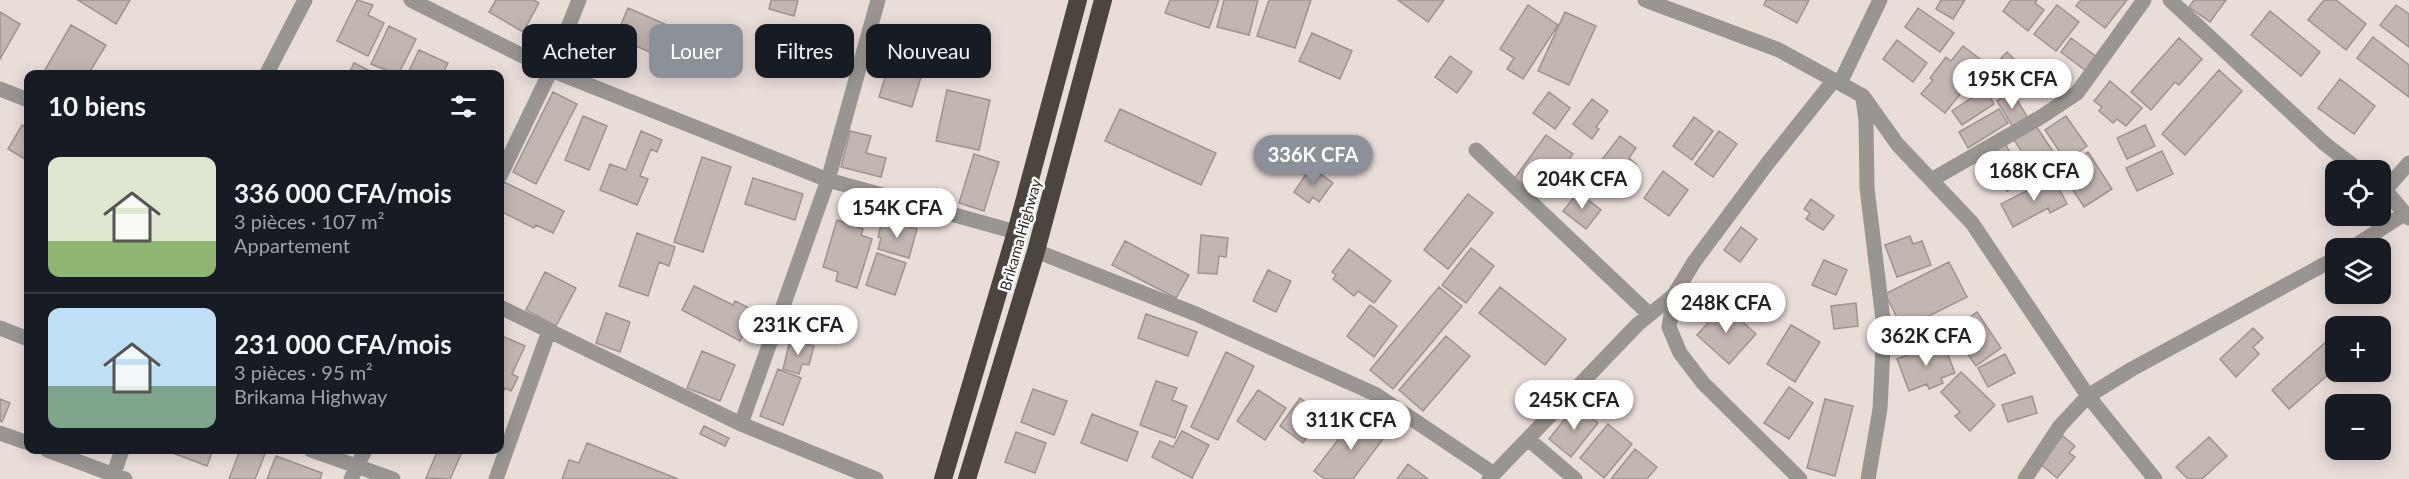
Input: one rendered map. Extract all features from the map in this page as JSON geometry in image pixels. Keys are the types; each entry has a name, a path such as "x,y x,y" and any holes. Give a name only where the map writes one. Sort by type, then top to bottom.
{"highway":[{"name":"Brikama Highway","path":"943,479 1016,232 1078,0"},
{"name":"Brikama Highway","path":"967,479 1036,250 1103,0"}],"street":[{"path":"269,70 305,0"},
{"path":"411,0 522,56"},
{"path":"569,24 579,0"},
{"path":"741,424 828,180 878,0"},
{"path":"1645,0 1779,50 1863,96 1898,145 1933,179 1972,223 2088,396 2155,479"},
{"path":"1036,250 1196,314 1374,394 1491,477 1649,314 1674,295 1707,244 1837,81 1880,0"},
{"path":"1933,179 2041,117 2077,93 2144,0"},
{"path":"2170,0 2325,144 2346,160"},
{"path":"504,168 547,78"},
{"path":"571,78 828,180 1016,232"},
{"path":"0,89 24,98"},
{"path":"1863,96 1866,120 1867,188 1884,328 1880,409 1868,479"},
{"path":"1476,150 1649,314"},
{"path":"2391,181 2409,163"},
{"path":"2369,238 2406,216 2391,198"},
{"path":"2025,479 2060,426 2088,396 2132,369 2325,264"},
{"path":"1674,295 1669,327 1680,353 1704,383 1800,479"},
{"path":"504,309 741,424 876,479"},
{"path":"0,328 24,337"},
{"path":"496,479 549,331"},
{"path":"0,433 24,442"},
{"path":"1528,439 1575,479"},
{"path":"57,454 117,477 121,454"},
{"path":"318,454 353,473 393,479"},
{"path":"353,473 363,454"}],"building":[{"path":"78,0 130,0 116,24"},
{"path":"357,0 373,5 368,15 384,23 368,56 337,41"},
{"path":"496,0 534,0 539,3 527,24 522,24 522,31 489,12"},
{"path":"771,0 798,0 794,16 769,9"},
{"path":"1170,0 1219,0 1209,28 1165,13"},
{"path":"1224,0 1258,0 1249,35 1217,27"},
{"path":"1269,0 1311,0 1295,48 1257,36"},
{"path":"1398,0 1444,0 1428,22"},
{"path":"1766,0 1809,0 1797,23 1764,5"},
{"path":"1941,0 1965,0 1953,19 1936,9"},
{"path":"2011,0 2037,0 2035,3 2044,10 2028,31 2003,11"},
{"path":"2081,0 2127,0 2105,28 2076,6"},
{"path":"2194,0 2226,0 2210,22 2189,7"},
{"path":"2324,0 2336,0 2366,24 2346,50 2308,20"},
{"path":"1528,5 1558,25 1523,79 1507,69 1514,58 1500,49"},
{"path":"2057,5 2079,22 2056,51 2034,34"},
{"path":"2396,5 2409,14 2409,47 2380,25"},
{"path":"628,8 665,24 649,24 649,52 637,46 637,24 621,24"},
{"path":"1918,8 1954,33 1940,52 1905,27"},
{"path":"2270,11 2320,52 2301,76 2251,35"},
{"path":"0,12 20,24 0,59"},
{"path":"1565,12 1596,26 1569,85 1538,71"},
{"path":"71,25 106,45 91,70 45,70"},
{"path":"389,26 416,39 400,70 386,70 371,64"},
{"path":"1312,33 1352,51 1340,79 1299,61"},
{"path":"2373,37 2409,65 2409,97 2357,58"},
{"path":"2071,38 2097,57 2086,71 2061,52"},
{"path":"2179,38 2202,59 2179,85 2175,82 2151,110 2131,92"},
{"path":"1897,40 1927,63 1913,82 1883,59"},
{"path":"1963,46 1985,63 1945,113 1921,94 1933,80 1930,78 1946,57 1951,61"},
{"path":"419,50 448,63 444,70 409,70"},
{"path":"2007,52 2024,69 1999,93 1983,77"},
{"path":"1450,56 1472,72 1457,93 1435,77"},
{"path":"354,63 368,70 350,70"},
{"path":"2219,70 2242,91 2185,155 2162,134"},
{"path":"885,78 921,78 912,107 879,97"},
{"path":"2340,79 2375,106 2354,134 2318,108"},
{"path":"2110,81 2142,108 2126,126 2117,119 2113,123 2099,111 2102,107 2094,101"},
{"path":"1985,89 1994,104 1962,125 1952,111"},
{"path":"947,90 990,100 979,150 936,141"},
{"path":"553,92 577,104 536,184 513,172"},
{"path":"1549,92 1570,108 1555,129 1533,113"},
{"path":"2012,92 2028,118 2013,127 1997,101"},
{"path":"1592,99 1608,111 1596,127 1599,129 1592,139 1573,124"},
{"path":"1120,109 1216,153 1201,185 1105,141"},
{"path":"1999,109 2008,123 1968,148 1959,132"},
{"path":"583,116 607,126 589,170 565,160"},
{"path":"2066,116 2087,146 2066,161 2045,130"},
{"path":"1694,117 1713,131 1692,160 1673,146"},
{"path":"22,125 24,126 24,159 8,149"},
{"path":"2145,125 2155,146 2127,159 2117,138"},
{"path":"2036,126 2060,162 2038,176 2014,140"},
{"path":"641,131 662,140 657,152 651,149 640,176 648,179 637,205 600,190 610,164 626,170"},
{"path":"850,131 871,136 866,153 886,158 881,177 841,167"},
{"path":"1719,131 1737,144 1713,177 1695,164"},
{"path":"1546,135 1573,154 1541,198 1514,179"},
{"path":"1620,136 1636,148 1629,158 1636,164 1628,173 1622,168 1617,174 1601,161"},
{"path":"2005,143 2012,156 2017,153 2031,177 2007,191 2001,181 1998,183 1982,156"},
{"path":"2162,151 2173,174 2137,191 2126,168"},
{"path":"2088,152 2112,189 2084,207 2060,170"},
{"path":"974,154 999,162 984,211 959,203"},
{"path":"702,157 731,167 703,252 674,242"},
{"path":"1311,167 1333,183 1319,202 1313,197 1309,203 1294,192"},
{"path":"1663,171 1688,190 1669,216 1644,198"},
{"path":"2053,177 2067,204 2050,213 2048,208 2013,227 2001,204"},
{"path":"753,178 803,194 795,220 745,204"},
{"path":"504,182 564,211 553,233 536,225 534,228 504,213"},
{"path":"1578,192 1601,210 1586,229 1563,211"},
{"path":"1468,194 1493,213 1448,269 1424,250"},
{"path":"1811,199 1834,216 1823,230 1806,219 1810,213 1804,209"},
{"path":"837,220 863,229 861,235 872,239 857,288 836,281 838,272 823,267"},
{"path":"882,221 917,229 909,258 878,249"},
{"path":"1741,227 1757,239 1740,262 1724,250"},
{"path":"637,233 675,247 669,266 659,262 648,296 619,286"},
{"path":"1201,235 1228,238 1226,257 1219,256 1217,274 1198,273"},
{"path":"1910,236 1913,244 1922,241 1931,265 1897,277 1885,245"},
{"path":"1125,241 1189,275 1176,298 1112,265"},
{"path":"1471,248 1494,266 1466,303 1442,285"},
{"path":"1349,249 1391,281 1374,303 1358,291 1354,296 1333,279 1336,275 1332,272"},
{"path":"877,253 906,263 895,295 866,285"},
{"path":"1824,260 1847,270 1836,295 1812,285"},
{"path":"1949,262 1967,297 1903,329 1885,294"},
{"path":"1268,270 1291,281 1276,312 1253,301"},
{"path":"545,272 576,288 556,326 526,310"},
{"path":"694,286 733,305 735,301 755,311 740,341 682,310"},
{"path":"1439,287 1462,306 1393,389 1370,370"},
{"path":"1500,287 1566,339 1545,365 1479,313"},
{"path":"1856,303 1858,326 1834,329 1831,306"},
{"path":"1370,305 1397,326 1374,357 1347,336"},
{"path":"1724,305 1756,334 1729,364 1697,335"},
{"path":"1977,312 2001,348 1976,366 1951,330"},
{"path":"606,313 630,322 620,352 596,343"},
{"path":"1146,314 1197,332 1188,356 1138,338"},
{"path":"1791,325 1820,342 1795,382 1767,364"},
{"path":"2253,328 2263,338 2253,347 2259,354 2236,377 2220,359"},
{"path":"1446,336 1470,356 1423,411 1399,390"},
{"path":"504,337 525,346 512,374 518,377 511,391 505,388 504,390"},
{"path":"790,340 814,346 809,365 802,364 799,374 783,369"},
{"path":"1943,342 1955,373 1941,378 1943,383 1929,389 1927,384 1909,391 1897,359"},
{"path":"2325,343 2325,378 2289,409 2272,390"},
{"path":"702,351 735,365 720,401 687,388"},
{"path":"1226,352 1254,366 1218,440 1191,427"},
{"path":"2005,354 2015,373 1988,387 1978,368"},
{"path":"778,369 801,378 783,425 760,416"},
{"path":"1961,372 1995,405 1970,431 1955,416 1960,412 1941,392"},
{"path":"1156,381 1177,388 1172,400 1187,406 1175,438 1140,425"},
{"path":"1789,387 1813,403 1789,439 1764,423"},
{"path":"1033,389 1067,401 1054,435 1021,422"},
{"path":"1258,390 1286,408 1265,440 1237,421"},
{"path":"2032,396 2037,413 2008,422 2002,405"},
{"path":"1300,398 1323,415 1303,443 1280,426"},
{"path":"0,399 10,403 2,422 0,421"},
{"path":"1825,399 1853,406 1835,476 1807,468"},
{"path":"1576,405 1598,423 1571,457 1549,439"},
{"path":"1092,414 1138,432 1127,461 1081,443"},
{"path":"1358,414 1386,435 1353,479 1325,479 1314,471"},
{"path":"1608,424 1632,444 1604,478 1580,458"},
{"path":"704,426 729,438 725,446 700,434"},
{"path":"1182,431 1209,445 1192,478 1152,457 1160,441 1173,447"},
{"path":"1016,432 1046,443 1035,473 1005,462"},
{"path":"2063,436 2075,446 2069,453 2075,457 2057,478 2039,463"},
{"path":"2209,437 2227,456 2202,479 2188,479 2176,467"},
{"path":"587,443 678,479 562,479 569,460 579,463"},
{"path":"1635,449 1657,467 1647,479 1611,479"},
{"path":"176,454 212,454 207,466"},
{"path":"238,454 265,454 255,479 229,479"},
{"path":"436,454 461,454 450,479 426,478"},
{"path":"276,456 322,473 320,479 267,479"},
{"path":"1408,464 1428,479 1397,479"}]}
